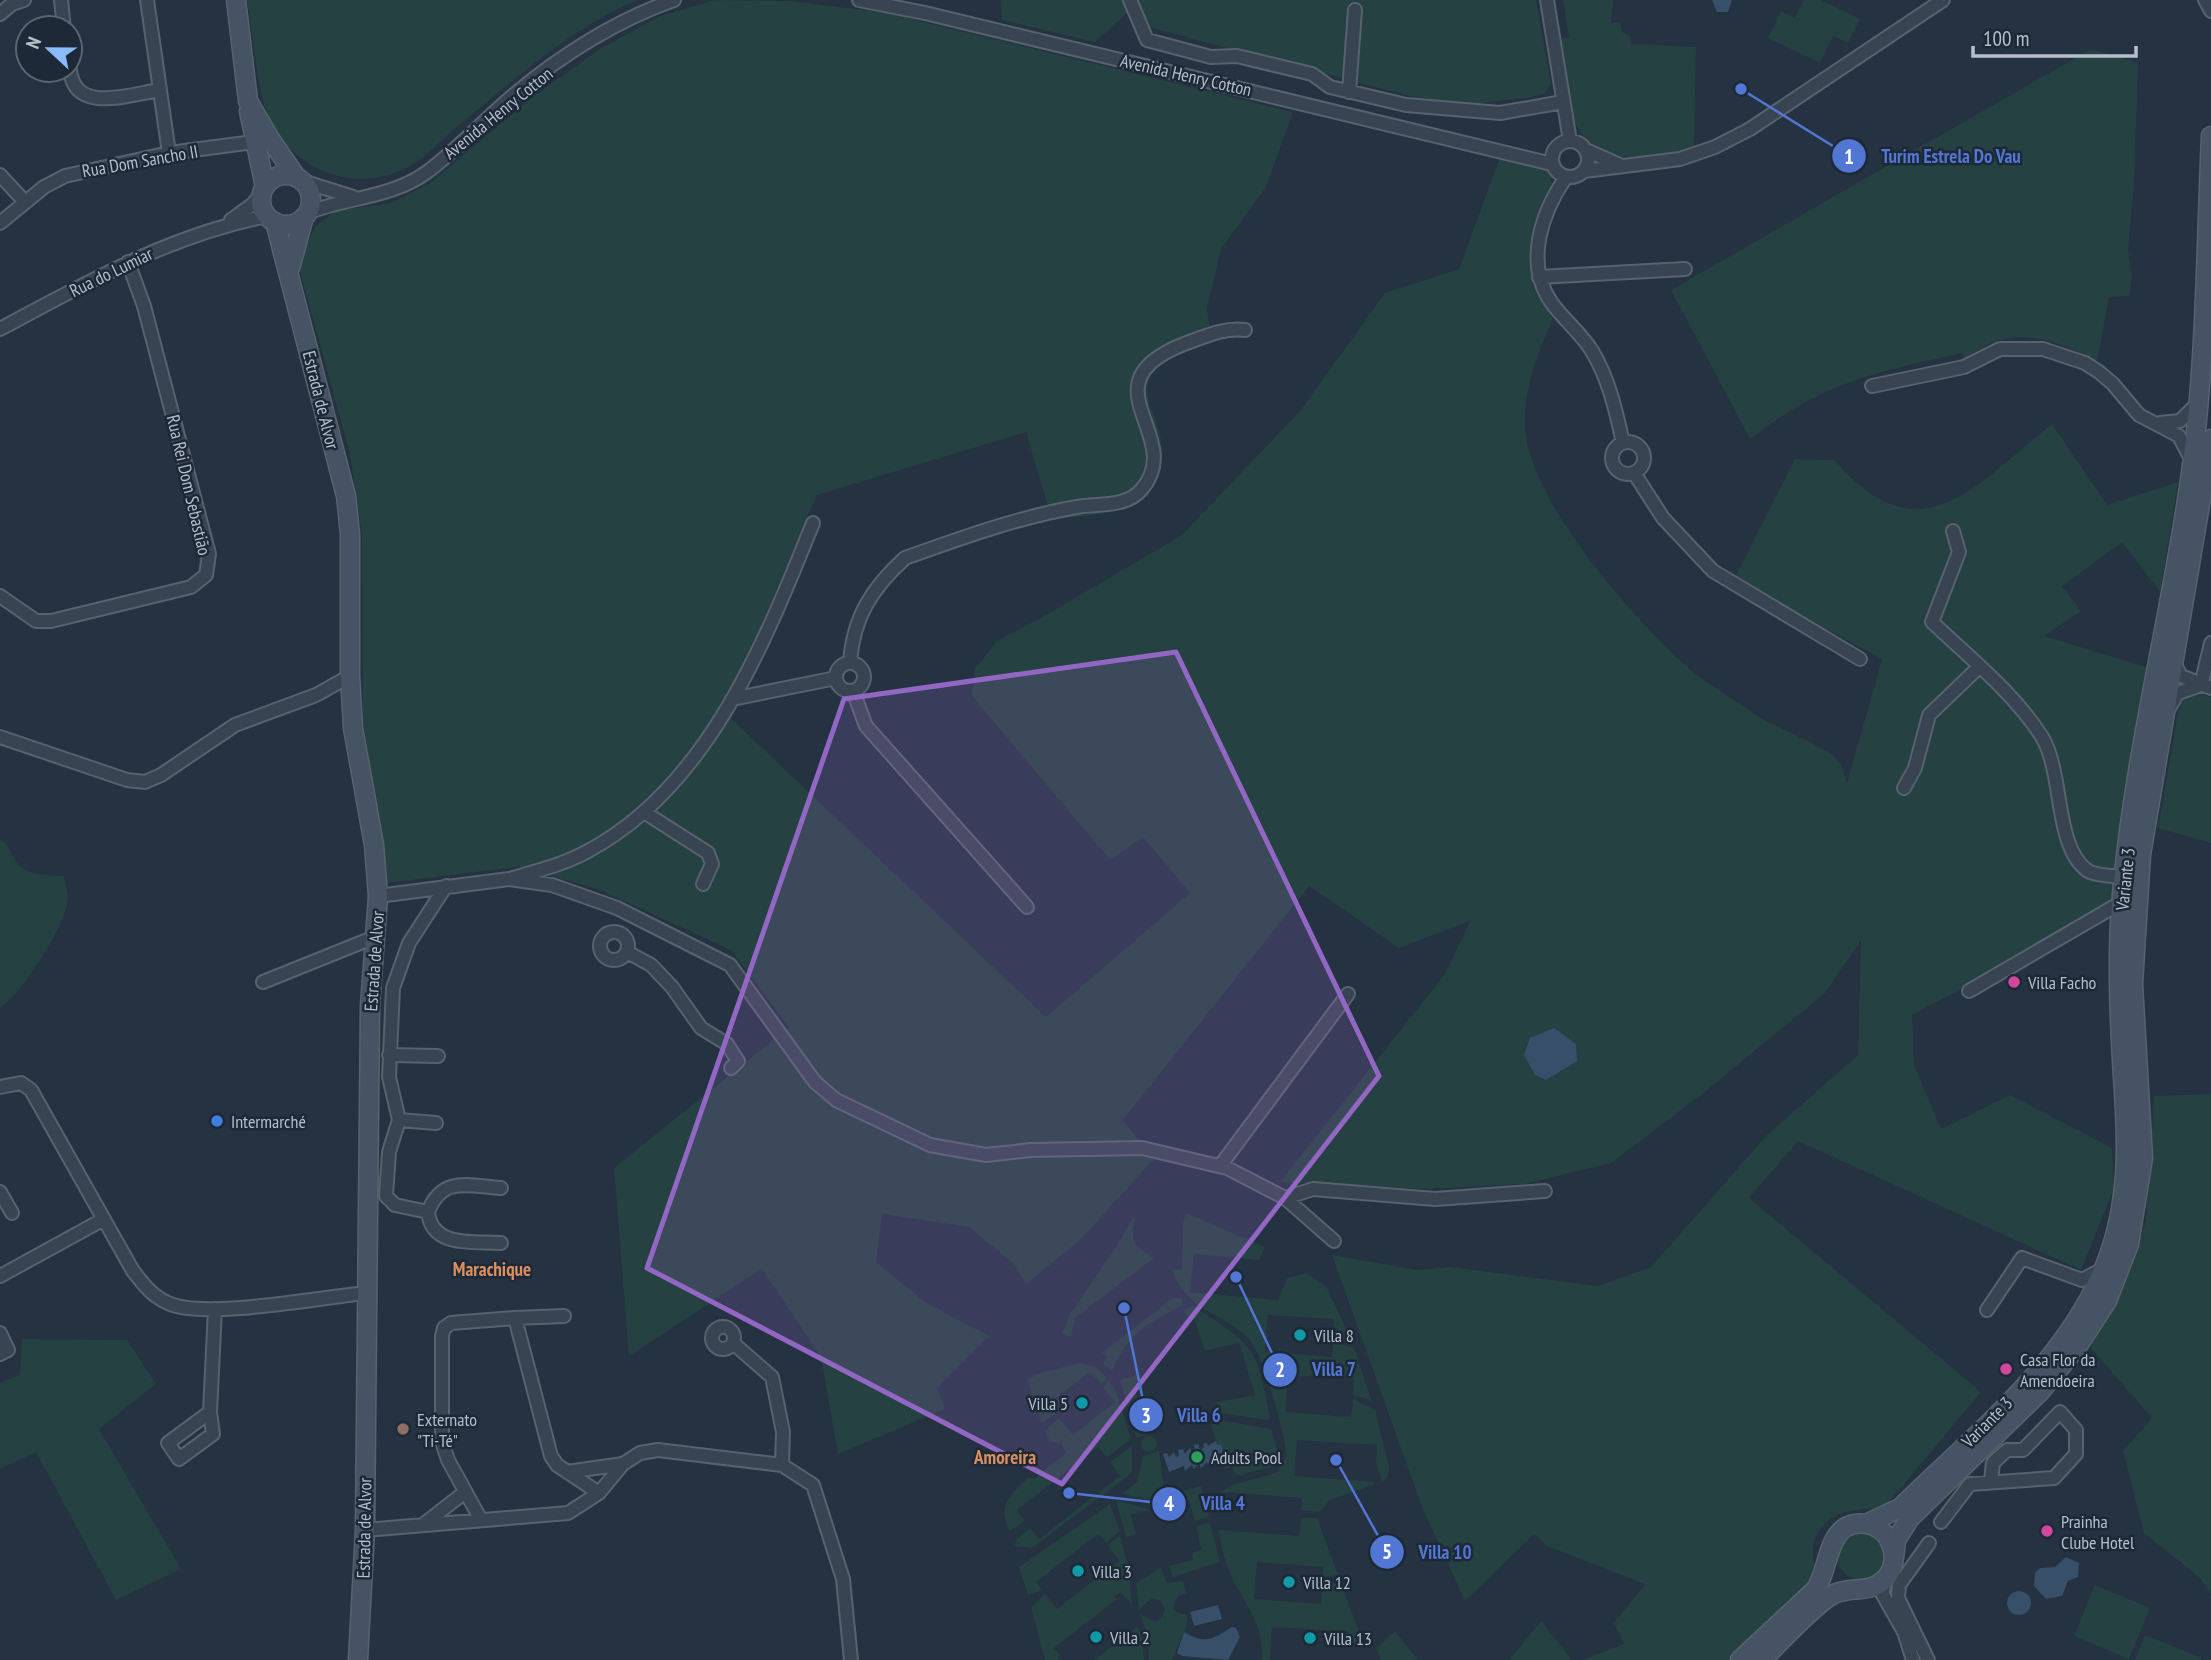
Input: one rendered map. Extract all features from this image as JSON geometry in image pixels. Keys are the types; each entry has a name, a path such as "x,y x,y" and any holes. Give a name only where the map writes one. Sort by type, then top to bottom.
{"main road":[{"name":"Estrada de Alvor","path":"236,0 254,142 264,189 261,202 271,219 290,271 345,496 350,534 350,677 353,728 373,845 378,896 370,1019 365,1530 358,1660"},
{"name":"Estrada de Alvor","path":"248,101 270,139 311,198 290,271"},
{"name":"Variante 3","path":"1866,1524 1900,1508 2002,1408 2063,1342 2086,1306 2105,1266 2123,1205 2128,1156 2120,1003 2122,902 2136,791 2192,462 2199,401 2211,136"},
{"path":"264,189 277,177 300,179"},
{"path":"271,219 290,225 306,216"},
{"name":"Variante 3","path":"1894,1558 1896,1540 1910,1518 2040,1392 2077,1348 2106,1301 2129,1244 2143,1158 2134,1018 2137,895 2211,439"},
{"path":"1740,1660 1816,1589 1823,1579 1832,1542 1840,1531 1853,1525 1866,1524 1884,1534 1892,1545 1894,1558 1887,1577 1864,1589 1834,1594 1762,1660"},
{"path":"1828,1555 1830,1569 1838,1580 1864,1589"}],"street":[{"path":"147,0 169,153"},
{"name":"Avenida Henry Cotton","path":"306,216 356,198 404,186 426,172 516,93 581,47 645,10 674,0"},
{"name":"Avenida Henry Cotton","path":"859,0 903,4 1513,152"},
{"path":"1130,0 1147,40 1211,57 1237,56 1312,74 1330,87 1349,92 1406,105 1468,112 1500,113 1563,102"},
{"path":"1547,0 1570,141"},
{"path":"1513,152 1552,164 1559,174 1566,177 1584,171 1680,159 1715,147 1750,129 1943,0"},
{"path":"2205,0 2211,11"},
{"path":"0,14 15,1"},
{"path":"1349,92 1355,10"},
{"path":"73,84 89,98 100,99 159,90"},
{"path":"1552,164 1554,150 1559,144 1570,141 1623,167"},
{"name":"Rua Dom Sancho II","path":"0,223 25,202 65,176 169,153 254,142"},
{"path":"1513,152 1554,150"},
{"path":"1584,171 1588,161 1586,150"},
{"path":"0,175 25,202"},
{"path":"1566,177 1540,227 1539,277 1550,301 1591,350 1608,383 1623,443"},
{"path":"300,179 356,198"},
{"path":"225,224 253,204 264,189"},
{"path":"225,224 271,219"},
{"name":"Rua do Lumiar","path":"0,329 128,262 225,224"},
{"name":"Rua Rei Dom Sebastião","path":"0,596 36,621 51,621 191,587 206,575 208,554 144,306 128,262"},
{"path":"1539,277 1685,268"},
{"path":"850,663 858,617 885,576 905,558 1058,510 1125,502 1135,496 1150,476 1154,464 1152,436 1136,403 1143,373 1167,351 1231,328 1245,330"},
{"path":"1872,386 1964,368 2000,349 2043,349 2077,359 2099,372 2123,394 2139,415 2179,436 2192,462"},
{"path":"2147,420 2173,424 2192,412 2199,401"},
{"path":"1623,443 1636,443 1644,452 1643,465 1634,473 1621,472 1613,464 1614,451 1623,443"},
{"path":"1634,473 1663,518 1713,571 1860,659"},
{"path":"378,896 509,879 564,862 588,851 644,812 691,759 732,699 767,635 813,523"},
{"path":"1953,531 1959,552 1932,622 1979,667 2043,738 2051,756 2071,850 2090,873 2125,877"},
{"path":"2206,687 2211,643"},
{"path":"836,678 840,668 850,663"},
{"path":"850,663 861,668 864,676 860,686 853,691"},
{"path":"2174,663 2181,676 2206,687"},
{"path":"1904,788 1915,768 1929,715 1979,667"},
{"path":"0,737 127,780 145,782 162,775 235,725 316,695 350,677"},
{"path":"732,699 836,678"},
{"path":"836,678 842,688 853,691"},
{"path":"2165,716 2178,694 2206,687"},
{"path":"853,691 866,726 1027,906"},
{"path":"644,812 708,853 712,864 703,884"},
{"path":"509,879 552,885 617,908 730,965 815,1082 835,1100 930,1145 986,1155 1031,1150 1142,1148 1220,1166 1285,1198 1334,1241"},
{"path":"428,1212 395,1205 386,1196 389,1152 399,1120 389,1077 389,1055 393,988 409,943 446,886"},
{"path":"1969,991 2122,902"},
{"path":"617,908 618,933 626,940 627,951"},
{"path":"618,933 604,936 600,944 602,952 608,958 616,960 627,951"},
{"path":"263,982 375,937"},
{"path":"627,951 651,965 665,979 701,1028 727,1044 738,1061 731,1068"},
{"path":"1220,1166 1348,994"},
{"path":"389,1055 438,1056"},
{"path":"0,1087 21,1083 32,1090 104,1219 150,1293 171,1305 215,1309 366,1293"},
{"path":"399,1120 436,1123"},
{"path":"501,1188 455,1185 440,1191 428,1212 429,1225 437,1235 451,1240 501,1243"},
{"path":"1285,1198 1313,1189 1434,1199 1545,1191"},
{"path":"0,1192 12,1213"},
{"path":"0,1276 104,1219"},
{"path":"1987,1310 2022,1258 2070,1277 2087,1279 2105,1266"},
{"path":"2070,1277 2084,1290 2086,1306"},
{"path":"210,1412 215,1309"},
{"path":"481,1520 442,1442 444,1328 451,1323 564,1316"},
{"path":"516,1318 551,1457 567,1472 600,1493"},
{"path":"0,1333 8,1350 0,1354"},
{"path":"733,1343 772,1377 783,1432 782,1465"},
{"path":"1941,1522 1970,1483 2053,1478 2076,1454 2076,1430 2060,1412 2023,1450 2007,1450 1993,1463 1991,1480"},
{"path":"365,1530 554,1517 582,1506 600,1493 623,1464 640,1453 658,1450 782,1465 807,1480 820,1499 843,1579 851,1660"},
{"path":"567,1472 623,1464"},
{"path":"424,1524 465,1492"},
{"path":"1928,1660 1898,1598 1899,1586 1929,1543"},
{"path":"1887,1577 1882,1593 1904,1632 1913,1660"},
{"path":"1864,1589 1887,1604"}],"highlighted area":[{"path":"1176,652 1379,1076 1062,1484 647,1268 844,699"}],"green space":[{"path":"247,0 638,0 613,11 544,56 417,162 389,175 367,179 346,178 325,172 306,162 276,131 263,99"},
{"path":"715,0 790,1 887,13 1293,112 1266,187 1221,249 1207,309 1212,343 1175,357 1155,371 1148,386 1149,402 1160,437 1162,456 1156,478 1143,499 1118,511 1052,520 1026,432 817,495 745,663 719,707 1046,1017 1190,893 1143,837 1110,860 972,696 975,669 998,640 1041,618 1182,535 1300,411 1385,293 1459,269 1500,157 1531,164 1551,173 1551,185 1542,203 1536,231 1534,280 1553,319 1533,370 1525,411 1530,455 1544,488 1564,523 1589,558 1669,650 1699,677 1753,713 1830,753 1840,764 1847,783 1882,659 1734,579 1795,459 1834,460 1865,490 1894,505 1921,509 1946,503 1972,489 2052,424 2107,505 2178,482 2160,592 2122,542 2062,586 2081,611 2044,636 2150,668 2115,908 1912,1015 1914,1065 1941,1129 2010,1095 2112,1148 2114,1188 2081,1270 1798,1141 1749,1198 1981,1392 1883,1509 1852,1511 1825,1524 1818,1532 1813,1547 1816,1576 1728,1660 1582,1660 1624,1644 1614,1623 1645,1584 1547,1546 1534,1534 1465,1601 1422,1507 1332,1255 1417,1270 1450,1267 1598,1286 1651,1267 1768,1134 1858,1055 1861,940 1825,993 1706,1091 1611,1163 1525,1184 1426,1189 1280,1182 1445,974 1470,921 1399,948 1309,886 1123,1120 1154,1159 1080,1240 1026,1284 1014,1264 969,1227 882,1214 876,1262 925,1302 989,1336 937,1388 945,1409 838,1454 821,1357 762,1269 629,1356 614,1168 789,1027 731,950 598,889 517,867 387,883 363,719 362,535 350,454 299,268 305,247 316,226 334,211 391,203 429,184 534,96 598,50 660,16"},
{"path":"1001,0 1536,0 1551,83 1545,93 1533,97 1454,106 1144,26 1134,7 1095,42 1002,20"},
{"path":"1563,0 1613,0 1611,23 1620,22 1622,32 1630,36 1630,44 1696,47 1694,146 1665,154 1632,158 1602,151 1589,143 1579,130 1569,99 1561,39 1569,37"},
{"path":"1804,0 1821,0 1860,19 1848,43 1833,36 1820,63 1768,38 1781,11 1795,18"},
{"path":"2091,49 2138,63 2134,184 2128,249 2132,278 2129,296 2109,297 2097,363 2074,350 2048,341 2007,338 1965,358 1962,353 1850,382 1802,404 1750,439 1671,290"},
{"path":"2193,692 2211,697 2211,843 2158,828 2178,712 2184,698"},
{"path":"0,839 7,845 17,863 30,872 64,876 68,898 60,924 42,958 9,1001 0,1008"},
{"path":"2211,1094 2211,1594 2199,1577 2144,1533 2123,1451 2152,1418 2090,1347 2127,1278 2146,1221 2154,1096"},
{"path":"1186,1213 1265,1247 1259,1260 1194,1254 1190,1292 1278,1300 1287,1278 1307,1273 1326,1286 1351,1339 1334,1333 1334,1319 1268,1315 1265,1352 1332,1357 1333,1341 1354,1348 1372,1401 1353,1395 1354,1379 1288,1375 1285,1412 1351,1417 1353,1399 1375,1410 1389,1467 1388,1476 1382,1482 1376,1463 1377,1445 1297,1440 1294,1476 1374,1482 1373,1485 1330,1500 1319,1512 1301,1510 1302,1498 1221,1492 1231,1485 1276,1473 1287,1455 1272,1393 1254,1346 1236,1328 1205,1310 1187,1295 1172,1270 1182,1269 1183,1223"},
{"path":"1135,1214 1134,1241 1140,1249 1154,1258 1075,1318 1071,1337 1062,1334 1070,1314"},
{"path":"1173,1298 1182,1298 1182,1305 1140,1330 1125,1346 1112,1371 1103,1363 1107,1357 1102,1353"},
{"path":"1193,1306 1229,1330 1249,1349 1261,1374 1270,1417 1268,1420 1220,1413 1217,1402 1255,1395 1239,1343 1205,1351 1194,1318 1187,1317 1184,1310"},
{"path":"22,1339 127,1340 156,1384 99,1429 181,1569 116,1600 36,1452 0,1469 0,1383 20,1375"},
{"path":"1080,1363 1096,1367 1107,1378 1101,1384 1090,1372 1048,1404 1056,1414 1041,1423 1028,1381 1036,1374"},
{"path":"1138,1375 1143,1389 1136,1391 1147,1435 1136,1438 1120,1380"},
{"path":"1109,1381 1116,1392 1131,1439 1107,1457 1098,1447 1017,1510 1025,1521 1010,1531 1004,1514 1011,1495 1029,1477 1034,1479 1066,1453 1061,1443 1050,1442 1045,1431 1059,1418 1073,1435 1115,1402 1103,1387"},
{"path":"1226,1421 1271,1429 1278,1452 1275,1466 1236,1476 1232,1467 1225,1469 1221,1444 1217,1445 1211,1424"},
{"path":"1149,1436 1155,1438 1155,1450 1149,1452 1143,1450 1141,1444 1143,1438"},
{"path":"1132,1446 1132,1473 1032,1548 1014,1546 1017,1539 1030,1528 1039,1539 1120,1476 1110,1462"},
{"path":"1159,1451 1165,1495 1201,1486 1209,1517 1195,1521 1189,1501 1167,1506 1165,1496 1147,1499 1122,1494 1137,1482 1143,1456"},
{"path":"1116,1500 1151,1510 1131,1514 1136,1535 1126,1537"},
{"path":"1110,1504 1120,1531 1106,1543 1098,1534 1036,1582 1042,1590 1028,1595 1019,1567"},
{"path":"1301,1518 1317,1518 1338,1575 1323,1577 1323,1567 1257,1562 1254,1599 1321,1604 1322,1584 1341,1584 1361,1636 1356,1644 1349,1644 1349,1632 1272,1627 1270,1660 1262,1660 1262,1645 1256,1622 1228,1568 1218,1530 1299,1536"},
{"path":"1210,1523 1220,1562 1173,1577 1169,1566 1193,1560 1192,1553 1201,1550 1196,1526"},
{"path":"1861,1532 1870,1533 1878,1539 1884,1547 1884,1565 1878,1573 1870,1579 1861,1580 1852,1579 1844,1573 1838,1565 1837,1556 1838,1547 1844,1539 1852,1533"},
{"path":"1120,1535 1129,1570 1132,1605 1120,1592 1114,1597 1117,1599 1054,1648 1060,1655 1057,1660 1045,1660 1031,1607 1045,1594 1057,1609 1119,1561 1108,1545"},
{"path":"1161,1567 1167,1583 1183,1581 1186,1593 1178,1596 1173,1607 1178,1613 1187,1614 1187,1625 1172,1660 1149,1660 1148,1636 1140,1614 1154,1621 1161,1619 1165,1609 1159,1600 1151,1599 1139,1610 1136,1583"},
{"path":"2095,1585 2150,1608 2129,1659 2074,1636"},
{"path":"1541,1621 1572,1660 1510,1660 1510,1659"},
{"path":"1138,1626 1144,1660 1094,1660"},
{"path":"1395,1631 1418,1660 1382,1660 1376,1649"},
{"path":"2145,1635 2202,1658 2135,1660"}],"water":[{"path":"1712,0 1732,0 1728,12 1717,12"},
{"path":"1554,1028 1576,1044 1577,1061 1546,1080 1535,1075 1524,1055 1530,1038"},
{"name":"Adults Pool","path":"1216,1441 1217,1445 1221,1444 1225,1458 1217,1463 1215,1458 1201,1468 1199,1464 1194,1469 1192,1465 1185,1471 1184,1466 1169,1472 1163,1454 1167,1453 1169,1457 1174,1452 1176,1457 1179,1455 1178,1450 1183,1449 1185,1454 1190,1448 1192,1452 1195,1451 1194,1445 1198,1444 1200,1450 1204,1448 1203,1444 1207,1443 1208,1446"},
{"path":"2066,1557 2079,1563 2078,1577 2068,1581 2062,1596 2046,1599 2034,1586 2035,1573 2040,1568 2055,1567"},
{"path":"2019,1591 2028,1594 2031,1603 2028,1612 2019,1615 2010,1612 2007,1603 2010,1594"},
{"path":"1218,1605 1222,1619 1194,1626 1190,1612"},
{"path":"1232,1627 1236,1628 1240,1637 1228,1660 1182,1656 1177,1653 1184,1632 1209,1639"}],"place":[{"name":"Turim Estrela Do Vau","path":"1741,89"},
{"name":"Villa Facho","path":"2014,982"},
{"name":"Intermarché","path":"217,1121"},
{"name":"Villa 7","path":"1236,1277"},
{"name":"Villa 6","path":"1124,1308"},
{"name":"Villa 8","path":"1300,1335"},
{"name":"Casa Flor da Amendoeira","path":"2006,1369"},
{"name":"Villa 5","path":"1082,1403"},
{"name":"Externato \"Ti-Té\"","path":"403,1429"},
{"name":"Adults Pool","path":"1197,1457"},
{"name":"Villa 10","path":"1336,1460"},
{"name":"Villa 4","path":"1069,1493"},
{"name":"Prainha Clube Hotel","path":"2047,1531"},
{"name":"Villa 3","path":"1078,1571"},
{"name":"Villa 12","path":"1289,1582"},
{"name":"Villa 2","path":"1096,1637"},
{"name":"Villa 13","path":"1310,1638"}],"district":[{"name":"Marachique","path":"492,1269"},
{"name":"Amoreira","path":"1005,1457"}]}
